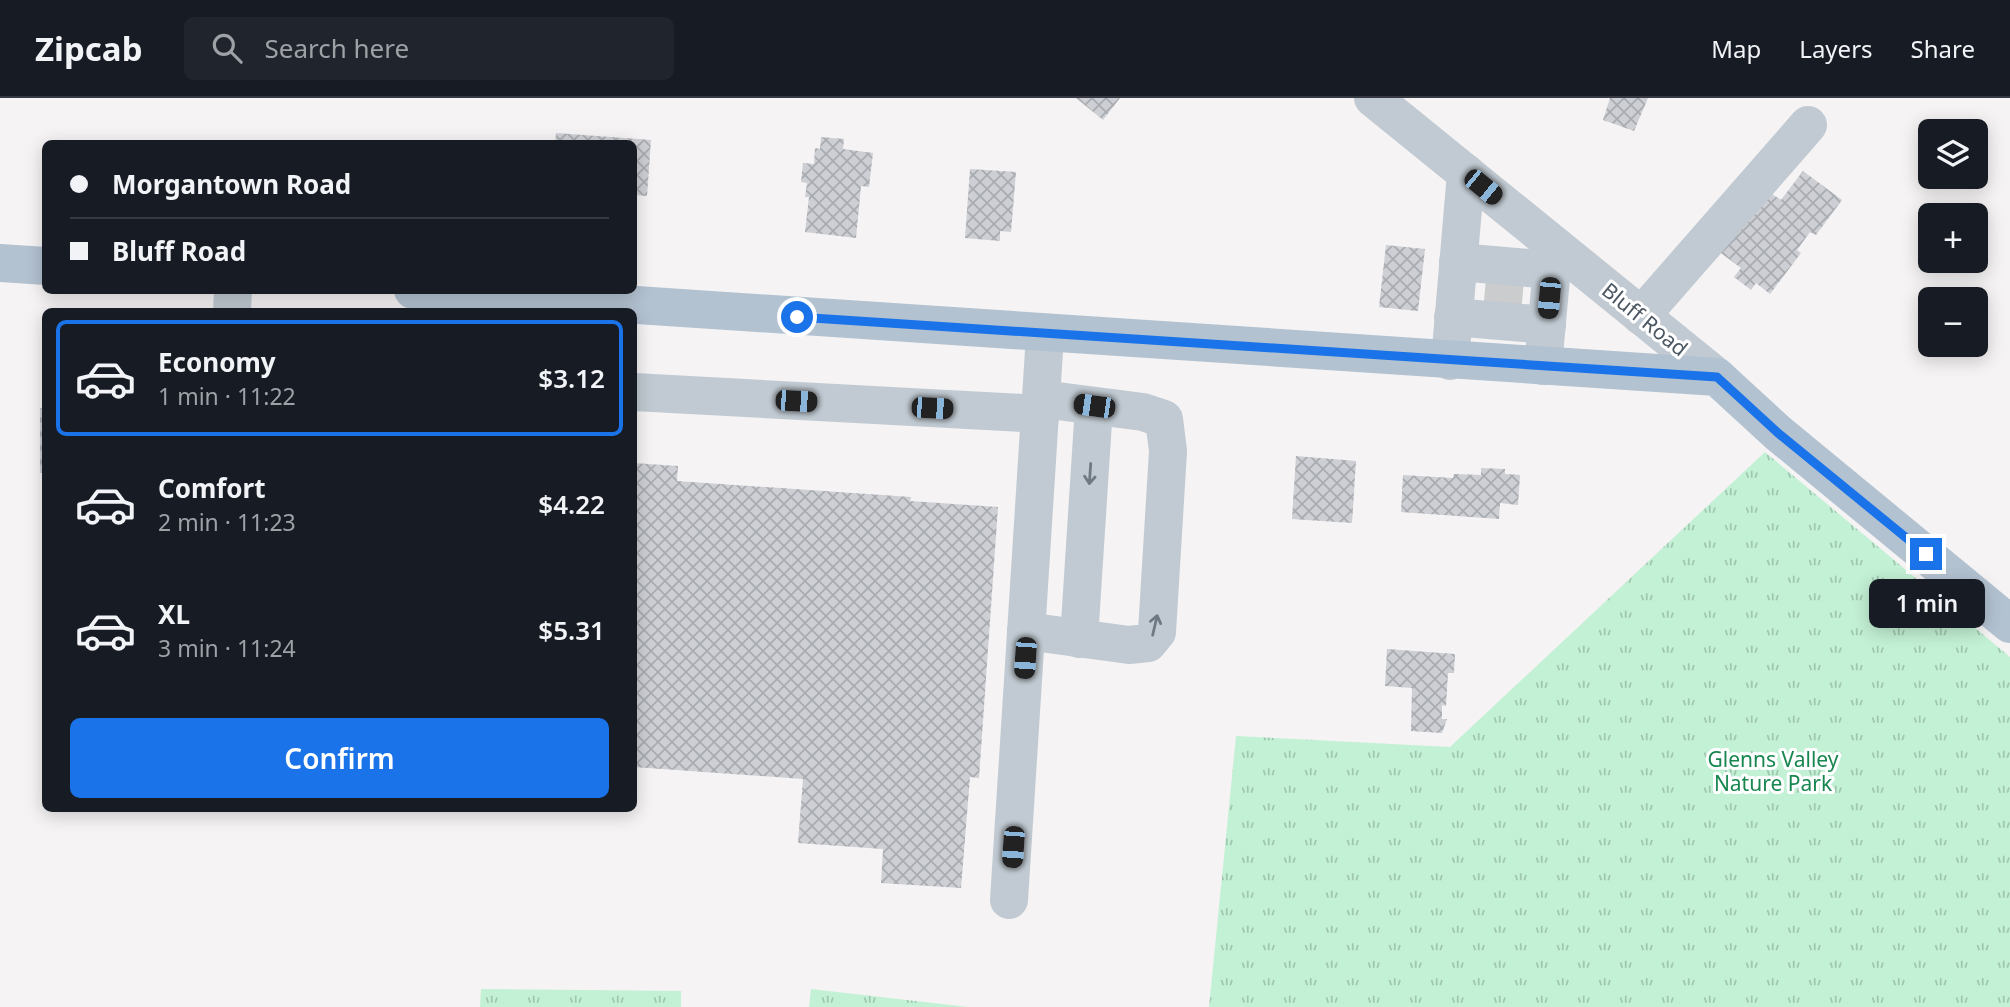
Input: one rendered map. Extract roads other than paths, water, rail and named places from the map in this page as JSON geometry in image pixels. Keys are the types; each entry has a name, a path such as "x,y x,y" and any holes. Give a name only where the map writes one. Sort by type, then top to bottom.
{"main road":[{"path":"0,263 42,266"},
{"path":"429,298 595,308"},
{"path":"637,310 1717,377"},
{"name":"Bluff Road","path":"1717,377 1778,433 2010,624"}],"street":[{"name":"Bluff Road","path":"1373,98 1465,173 1553,258 1641,316 1717,377"},
{"path":"1641,316 1808,125"},
{"path":"1450,360 1465,173"},
{"path":"1453,317 1504,295 1553,258"},
{"path":"1543,366 1553,258"},
{"path":"1458,262 1547,325"},
{"path":"1009,900 1045,335"},
{"path":"637,392 1105,408 1164,419 1167,432 1157,632 1148,643 1129,645 1027,632"},
{"path":"1090,641 1105,408"}],"tunnel":[{"path":"1502,312 1505,280"}],"park label":[{"name":"Glenns Valley Nature Park","path":"1773,771"}]}
